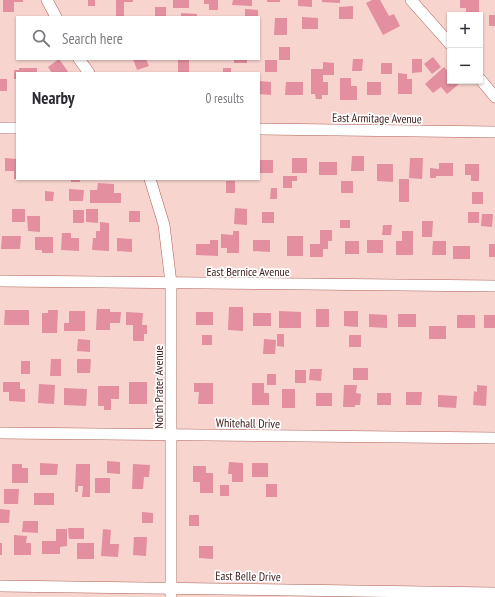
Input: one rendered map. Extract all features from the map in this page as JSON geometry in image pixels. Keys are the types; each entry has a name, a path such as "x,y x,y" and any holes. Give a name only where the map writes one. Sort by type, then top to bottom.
{"street":[{"path":"46,0 55,16"},
{"path":"411,0 447,41"},
{"path":"80,60 89,72"},
{"path":"483,83 495,97"},
{"path":"0,128 16,128"},
{"name":"East Armitage Avenue","path":"260,129 495,132"},
{"name":"North Prater Avenue","path":"150,180 164,225 171,283 171,593"},
{"name":"East Bernice Avenue","path":"0,281 495,286"},
{"name":"Whitehall Drive","path":"0,433 495,438"},
{"name":"East Belle Drive","path":"0,586 171,593 477,595 495,593"}],"building":[{"path":"3,0 23,0 23,2 14,2 14,12 3,12"},
{"path":"88,0 95,0 95,6 88,6"},
{"path":"116,0 133,0 133,2 124,2 124,16 116,16"},
{"path":"173,0 189,0 189,8 173,8"},
{"path":"204,0 218,0 218,10 209,10 209,4 204,4"},
{"path":"233,0 252,0 252,6 232,5"},
{"path":"267,0 280,0 280,2 267,2"},
{"path":"298,0 312,0 312,7 298,6"},
{"path":"322,0 340,0 340,3 322,2"},
{"path":"372,0 380,0 389,16 394,14 400,26 383,35 366,3"},
{"path":"460,0 479,0 479,12 466,12 466,8 460,8"},
{"path":"353,6 353,19 339,19 339,7"},
{"path":"155,7 166,7 166,16 155,16"},
{"path":"245,9 258,10 258,16 245,16"},
{"path":"181,13 197,14 197,16 181,16"},
{"path":"489,15 495,15 495,26 489,26"},
{"path":"302,17 318,18 318,29 302,29"},
{"path":"275,18 287,18 287,35 274,35"},
{"path":"279,47 290,47 290,60 279,60"},
{"path":"433,57 441,67 432,74 424,64"},
{"path":"353,59 363,59 362,71 352,71"},
{"path":"412,59 422,59 422,72 412,73"},
{"path":"60,60 68,72 51,72 48,67"},
{"path":"133,60 146,60 149,66 137,70"},
{"path":"178,60 189,60 189,72 178,72"},
{"path":"234,60 247,60 247,63 234,63"},
{"path":"265,60 277,60 277,72 265,72"},
{"path":"323,62 334,63 334,75 323,75 323,82 328,82 328,95 322,95 322,99 316,99 315,94 311,94 311,69 323,69"},
{"path":"381,63 392,63 392,74 381,74"},
{"path":"444,67 447,70 447,84 459,84 447,94 441,87 433,93 425,84"},
{"path":"19,68 37,68 37,72 16,72 16,79 14,79 14,70 19,70"},
{"path":"223,68 231,68 231,72 223,72"},
{"path":"398,73 407,74 407,79 412,79 412,94 398,94"},
{"path":"340,78 351,78 351,86 357,86 357,100 340,100"},
{"path":"0,79 7,79 7,91 0,91"},
{"path":"260,81 271,82 271,95 260,94"},
{"path":"286,82 303,82 303,95 285,95"},
{"path":"367,82 381,82 381,95 367,95"},
{"path":"352,156 364,156 364,171 351,171"},
{"path":"5,158 16,159 16,179 14,179 14,171 5,171"},
{"path":"292,158 307,158 307,173 292,173"},
{"path":"410,158 423,158 422,179 409,178"},
{"path":"260,160 273,160 273,173 260,173"},
{"path":"319,162 337,162 337,175 319,175"},
{"path":"439,163 453,163 453,176 436,176 436,178 430,178 430,168 439,169"},
{"path":"377,164 393,164 393,182 377,181"},
{"path":"465,164 479,164 479,181 471,181 471,175 465,175"},
{"path":"283,176 297,176 297,181 292,181 292,188 283,188"},
{"path":"399,179 409,179 409,202 399,202"},
{"path":"71,180 80,180 80,182 71,182"},
{"path":"226,181 235,181 235,193 226,193"},
{"path":"341,181 353,181 353,193 341,193"},
{"path":"98,183 114,184 114,193 121,193 121,203 90,203 90,190 97,190"},
{"path":"271,188 277,188 277,199 270,199"},
{"path":"69,189 84,190 83,201 69,201"},
{"path":"45,191 54,192 53,201 45,201"},
{"path":"472,192 483,192 483,204 472,204"},
{"path":"235,208 247,209 247,225 234,224"},
{"path":"12,209 25,209 25,222 12,222"},
{"path":"86,209 98,209 98,223 86,222"},
{"path":"73,210 84,210 84,223 73,223"},
{"path":"129,211 140,211 140,222 129,222"},
{"path":"262,212 274,212 274,223 262,223"},
{"path":"468,212 479,212 479,223 468,223"},
{"path":"482,214 493,214 492,227 481,226"},
{"path":"27,216 40,216 40,232 28,231"},
{"path":"340,220 350,220 350,228 340,228"},
{"path":"422,221 433,221 432,237 422,237"},
{"path":"100,222 109,223 109,251 92,250 93,238 96,238 96,231 100,231"},
{"path":"383,225 392,225 391,235 382,235"},
{"path":"320,230 332,230 332,241 328,241 328,249 323,249 323,257 310,257 310,244 320,244"},
{"path":"233,231 239,231 239,253 227,253 227,248 221,248 221,234 233,235"},
{"path":"402,231 413,231 413,255 396,255 396,241 402,241"},
{"path":"62,233 71,233 71,238 79,238 79,251 61,250"},
{"path":"2,236 21,236 20,249 1,249"},
{"path":"287,236 303,236 303,256 287,256"},
{"path":"35,237 53,237 53,253 42,253 42,250 35,250"},
{"path":"117,238 132,239 132,252 117,251"},
{"path":"210,240 218,240 218,256 196,255 196,244 210,244"},
{"path":"253,240 270,240 270,252 253,251"},
{"path":"367,240 383,240 383,253 367,253"},
{"path":"345,241 359,241 359,254 345,254"},
{"path":"433,241 446,241 446,255 432,255"},
{"path":"489,244 495,244 495,257 489,257"},
{"path":"453,246 470,246 470,259 453,259"},
{"path":"229,307 243,307 243,331 228,330"},
{"path":"97,309 110,309 110,312 121,312 120,323 110,323 110,330 96,330"},
{"path":"316,309 329,309 329,327 316,327"},
{"path":"5,310 29,310 29,325 4,325"},
{"path":"48,310 58,310 57,333 42,333 42,313 48,313"},
{"path":"69,311 85,311 85,331 64,331 64,323 69,323"},
{"path":"279,311 301,312 301,328 279,328"},
{"path":"344,311 358,311 358,327 344,326"},
{"path":"126,312 143,313 142,325 147,325 147,334 144,334 144,341 133,341 133,325 126,325"},
{"path":"196,312 213,312 213,325 196,325"},
{"path":"253,313 271,313 271,326 253,326"},
{"path":"369,314 387,315 387,328 369,327"},
{"path":"398,314 416,314 416,327 398,327"},
{"path":"457,315 475,315 475,328 457,328"},
{"path":"484,315 495,315 495,328 484,328"},
{"path":"429,326 446,326 446,339 429,339"},
{"path":"277,334 284,334 284,347 277,346"},
{"path":"202,335 212,335 212,345 202,345"},
{"path":"349,335 361,335 361,347 349,347"},
{"path":"78,339 90,340 90,352 77,351"},
{"path":"264,339 276,340 275,354 263,354"},
{"path":"51,359 61,359 61,376 50,376"},
{"path":"77,359 91,359 90,373 77,373"},
{"path":"21,361 30,361 30,374 21,374"},
{"path":"353,368 368,368 368,380 353,380"},
{"path":"310,369 322,369 321,381 309,380"},
{"path":"295,370 306,370 306,383 295,383"},
{"path":"267,374 276,374 276,385 267,385"},
{"path":"3,382 20,382 20,389 25,389 25,402 9,401 9,392 3,392"},
{"path":"129,382 147,382 147,404 129,404"},
{"path":"194,383 213,383 213,404 198,404 199,392 194,392"},
{"path":"252,383 264,383 264,393 269,393 269,405 252,405"},
{"path":"39,384 55,385 54,404 38,403"},
{"path":"344,385 357,385 356,393 361,394 360,405 355,405 355,407 343,407"},
{"path":"477,385 487,386 486,406 473,405 474,391 477,392"},
{"path":"98,386 119,386 119,399 111,399 111,410 104,410 104,406 98,406"},
{"path":"64,388 87,389 86,406 64,405"},
{"path":"282,389 295,389 295,408 282,408"},
{"path":"406,392 422,392 421,405 406,405"},
{"path":"316,393 332,393 332,406 316,406"},
{"path":"377,393 391,393 391,405 377,405"},
{"path":"438,395 457,396 456,408 438,407"},
{"path":"107,461 120,462 120,474 107,473"},
{"path":"229,462 243,463 243,482 232,482 232,474 228,474"},
{"path":"40,463 58,464 57,475 40,475"},
{"path":"252,463 268,463 268,477 252,477"},
{"path":"12,464 22,464 22,468 28,468 28,483 12,483"},
{"path":"76,464 90,464 90,497 82,497 83,486 78,486 78,492 75,492"},
{"path":"133,464 150,465 149,477 144,477 143,489 132,489"},
{"path":"193,466 206,466 206,473 213,473 213,493 200,493 200,482 193,482"},
{"path":"95,478 110,478 110,493 95,493"},
{"path":"266,484 277,484 277,497 266,497"},
{"path":"220,485 229,485 229,496 220,496"},
{"path":"4,489 19,489 18,504 4,504"},
{"path":"34,493 54,493 54,505 34,505"},
{"path":"0,509 10,510 9,523 0,523"},
{"path":"142,512 153,513 153,523 142,523"},
{"path":"189,515 199,515 199,526 189,526"},
{"path":"23,521 38,521 38,533 22,532"},
{"path":"68,528 84,528 84,539 69,539"},
{"path":"56,529 67,529 67,546 60,547 60,554 42,554 42,541 56,541"},
{"path":"103,529 111,530 110,544 119,544 118,557 101,556"},
{"path":"14,535 27,536 26,543 31,543 31,555 14,555"},
{"path":"134,537 147,537 146,556 133,555"},
{"path":"0,543 2,543 2,555 0,555"},
{"path":"77,543 94,543 94,559 77,559"},
{"path":"199,546 213,546 213,559 199,558"}]}
